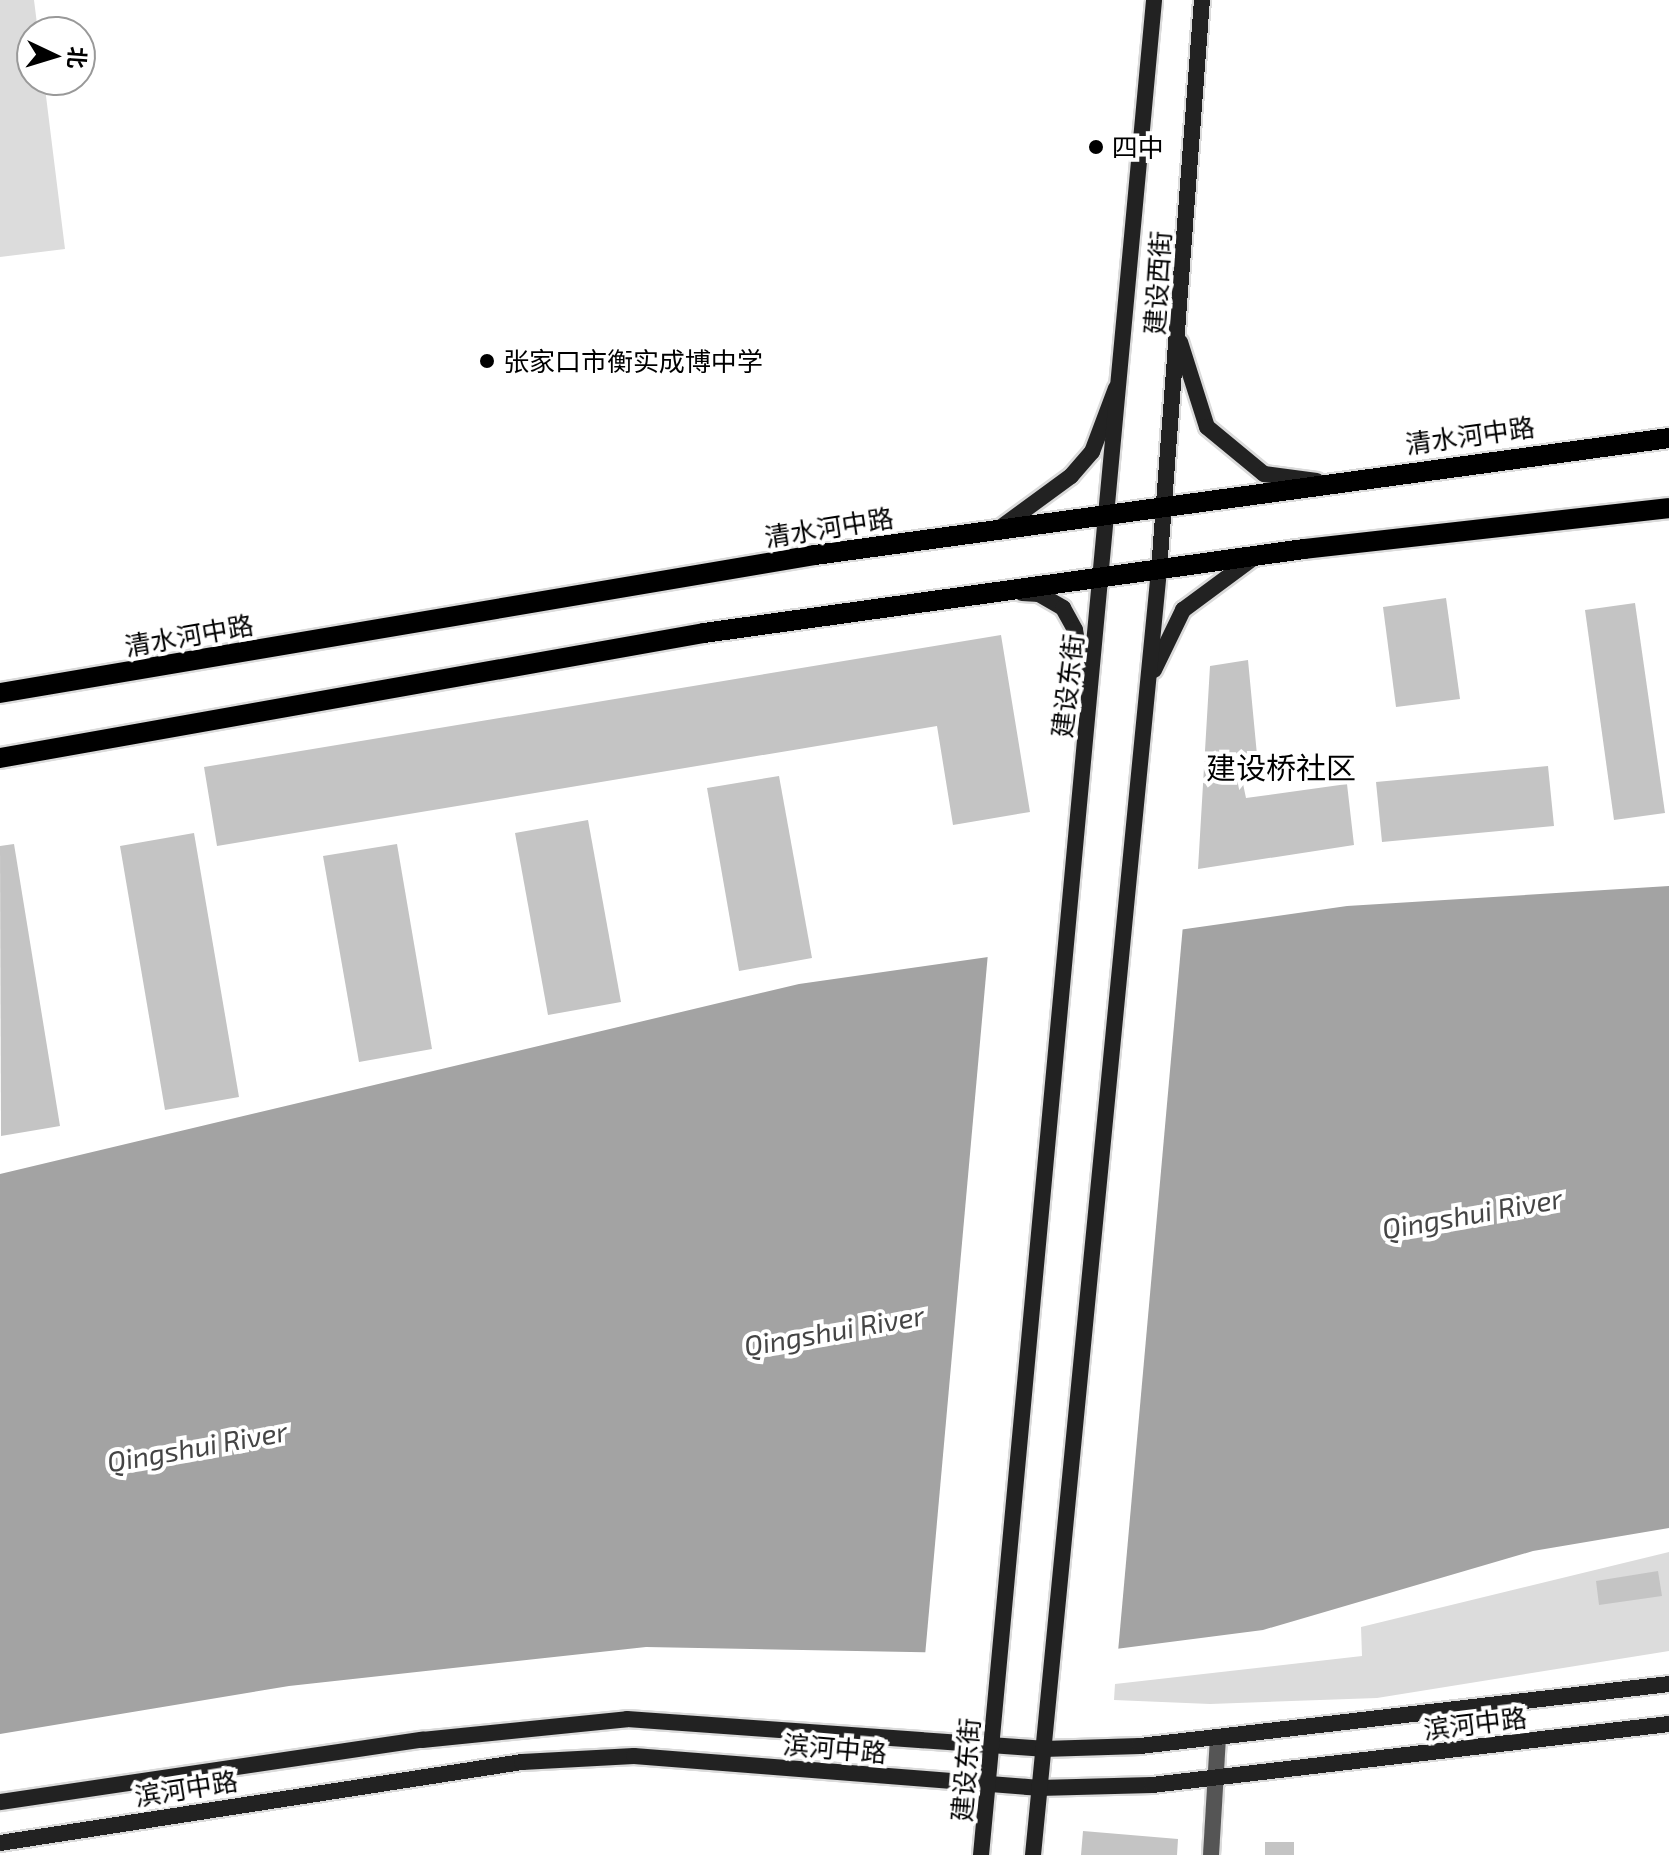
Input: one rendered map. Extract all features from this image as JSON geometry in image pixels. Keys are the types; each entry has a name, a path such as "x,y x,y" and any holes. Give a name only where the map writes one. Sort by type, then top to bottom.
{"main road":[{"name":"建设西街","path":"1109,512 1154,0"},
{"name":"建设西街","path":"1159,570 1202,0"},
{"path":"1177,329 1207,427 1264,474 1323,482"},
{"path":"999,528 1046,499 1092,452 1124,364"},
{"name":"清水河中路","path":"0,693 815,555 1323,482 1669,438"},
{"path":"0,758 704,633 1257,556 1669,508"},
{"name":"建设东街","path":"981,1855 1071,866 1109,512"},
{"path":"1144,697 1183,610 1209,586 1257,556"},
{"path":"1033,1855 1126,871 1159,570"},
{"path":"1001,592 1039,594 1063,608 1075,630 1088,707"},
{"name":"滨河中路","path":"0,1802 422,1740 627,1719 1043,1749 1218,1737 1669,1684"},
{"name":"滨河中路","path":"0,1843 522,1762 634,1756 1039,1788 1152,1785 1669,1724"}],"lane":[{"path":"1211,1855 1218,1737"}],"shaded area":[{"path":"0,0 34,0 36,16 16,16 16,96 46,96 65,249 0,257"},
{"path":"1669,1552 1669,1651 1377,1698 1210,1704 1114,1700 1115,1684 1362,1656 1361,1627"}],"water":[{"name":"Qingshui River","path":"1669,886 1669,1528 1533,1551 1263,1630 1069,1655 646,1647 289,1686 0,1734 0,1174 799,984 1347,906"}],"pier":[{"path":"1183,925 1118,1652 1069,1659 925,1656 988,953"}],"building":[{"path":"1446,598 1460,699 1396,707 1383,607"},
{"path":"1635,603 1665,813 1614,820 1585,610"},
{"path":"1001,635 1030,812 953,825 937,726 217,846 204,767"},
{"path":"1248,660 1259,776 1242,779 1246,798 1347,784 1354,845 1198,869 1210,666"},
{"path":"1548,766 1554,826 1382,842 1376,782"},
{"path":"779,776 812,958 739,971 707,788"},
{"path":"588,820 621,1002 548,1015 515,833"},
{"path":"194,833 239,1097 165,1110 120,846"},
{"path":"14,844 60,1126 1,1136 0,846"},
{"path":"397,844 432,1049 359,1062 323,856"},
{"path":"1658,1571 1662,1596 1599,1605 1596,1581"},
{"path":"1083,1831 1178,1839 1177,1855 1081,1855"},
{"path":"1265,1842 1294,1842 1294,1855 1265,1855"}],"place":[{"name":"四中","path":"1096,147"},
{"name":"张家口市衡实成博中学","path":"487,361"}],"district":[{"name":"建设桥社区","path":"1281,767"}]}
